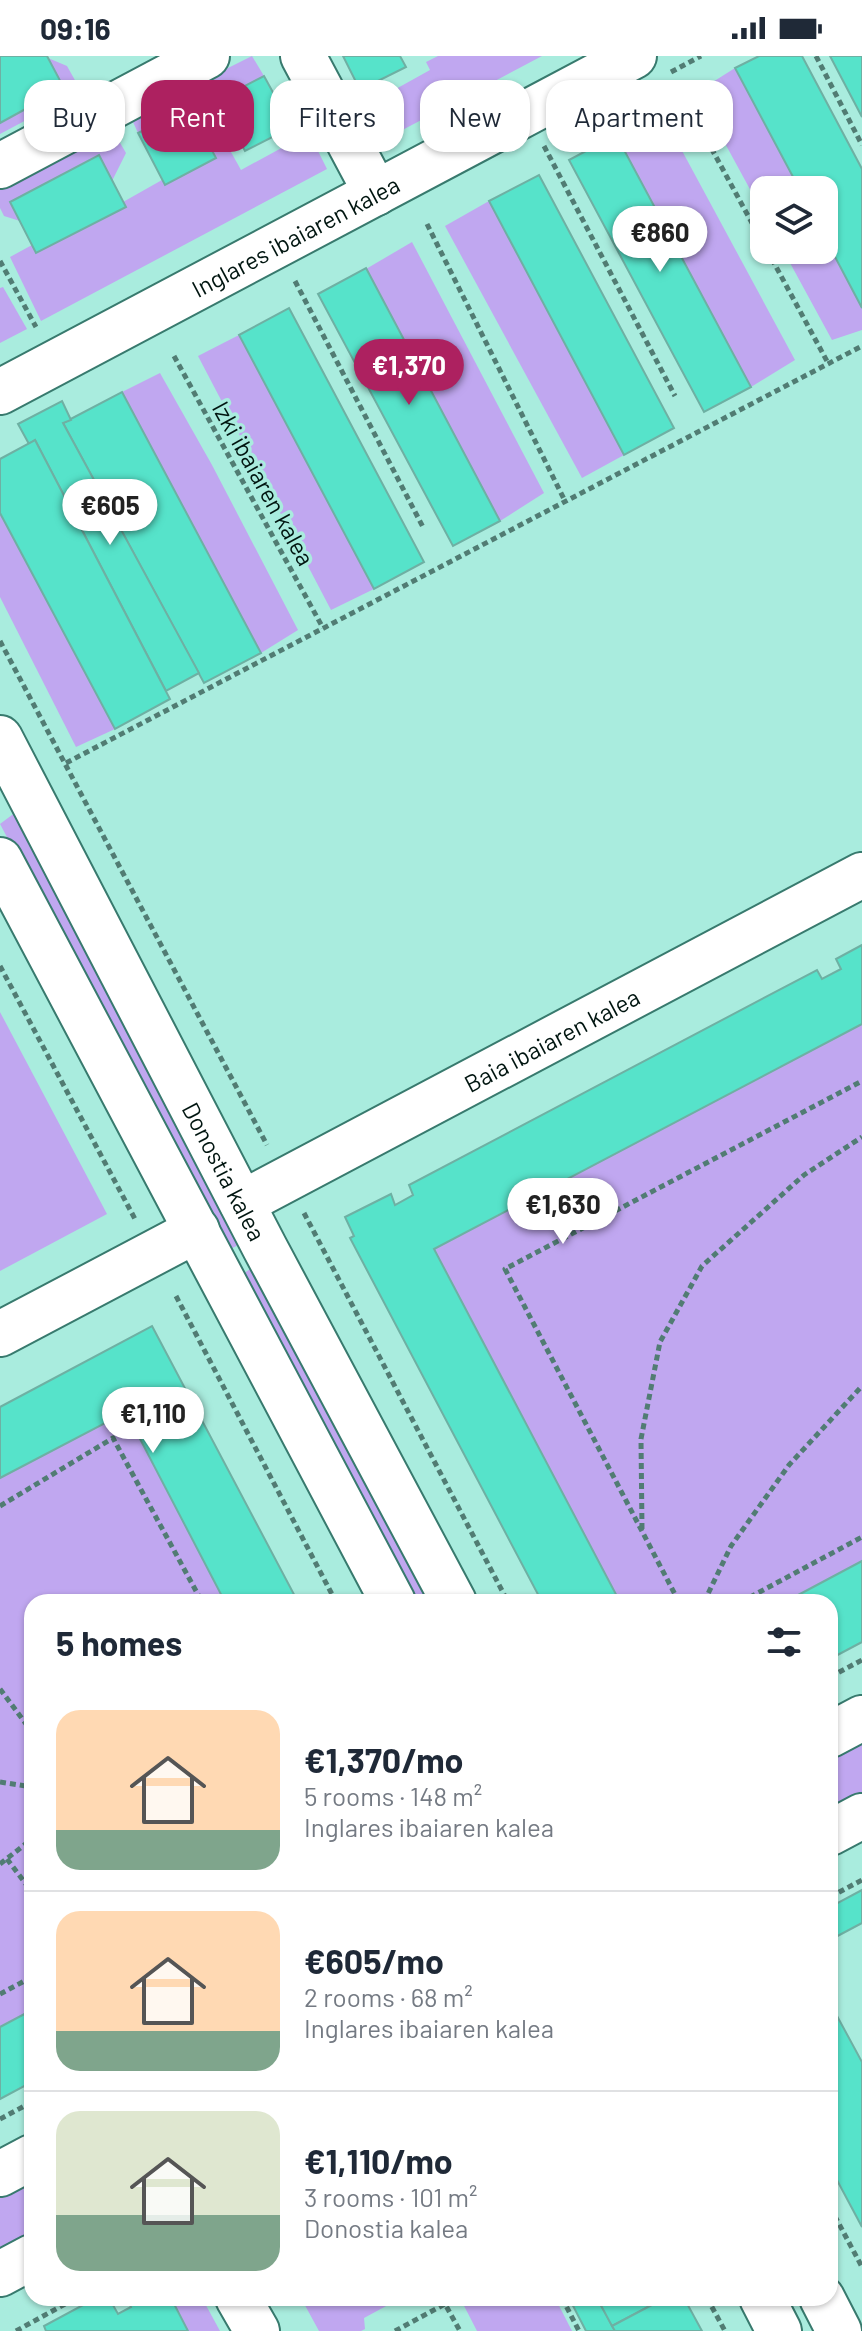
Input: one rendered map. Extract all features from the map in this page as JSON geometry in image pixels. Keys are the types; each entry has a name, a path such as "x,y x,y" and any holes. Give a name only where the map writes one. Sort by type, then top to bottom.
{"street":[{"path":"0,166 207,56"},
{"path":"303,56 376,193"},
{"name":"Inglares ibaiaren kalea","path":"0,392 634,56"},
{"name":"Donostia kalea","path":"0,738 450,1594"},
{"path":"0,860 389,1594"},
{"name":"Baia ibaiaren kalea","path":"242,1203 862,875"},
{"path":"0,1334 197,1230"},
{"path":"838,1731 862,1718"},
{"path":"838,1829 862,1816"},
{"path":"0,2174 24,2161"},
{"path":"0,2274 24,2261"},
{"path":"243,2306 257,2331"},
{"path":"766,2306 779,2331"},
{"path":"826,2306 839,2331"}],"path":[{"path":"816,56 862,145"},
{"path":"542,142 675,396"},
{"path":"713,152 750,220"},
{"path":"427,224 565,501"},
{"path":"0,261 40,335"},
{"path":"774,264 828,363"},
{"path":"291,273 424,529"},
{"path":"66,763 862,346"},
{"name":"Izki ibaiaren kalea","path":"174,356 323,628"},
{"path":"0,641 504,1594"},
{"path":"675,1594 505,1269 862,1081"},
{"path":"642,1530 641,1439 660,1342 702,1266 804,1175 862,1137"},
{"path":"176,1296 332,1594"},
{"path":"708,1594 731,1546 789,1465 862,1386"},
{"path":"0,1506 113,1438 198,1594"},
{"path":"756,1594 862,1537"},
{"path":"838,1673 862,1660"},
{"path":"0,1689 24,1721"},
{"path":"0,1782 24,1786"},
{"path":"0,1864 24,1845"},
{"path":"7,1859 24,1881"},
{"path":"838,1893 862,1880"},
{"path":"0,1994 24,1981"},
{"path":"0,2119 24,2106"},
{"path":"838,2222 862,2267"},
{"path":"16,2331 61,2306"},
{"path":"395,2331 441,2306"},
{"path":"446,2306 460,2331"},
{"path":"566,2306 579,2331"},
{"path":"711,2306 725,2331"}],"shaded area":[{"path":"252,56 264,76 254,81 214,80 212,76"},
{"path":"438,56 542,56 497,80 420,80 420,121 404,129 404,84 430,70 426,62"},
{"path":"48,58 67,66 75,80 60,80"},
{"path":"735,68 793,176 750,176 750,189 730,152 733,152 733,80 716,80"},
{"path":"24,110 24,121 0,134 0,123"},
{"path":"141,118 141,131 138,133 133,122"},
{"path":"69,152 126,153 112,181 98,155 10,202 20,221 4,216 0,208 0,189"},
{"path":"212,152 231,152 241,170 274,152 318,152 327,169 41,321 10,257 32,245 36,253 125,207 123,202 162,180 165,184 215,157"},
{"path":"625,152 683,152 795,360 751,387"},
{"path":"489,201 624,455 582,478 445,226"},
{"path":"412,242 544,493 500,521 366,269"},
{"path":"838,263 862,308 862,330 832,340 791,264"},
{"path":"3,287 27,329 0,343 0,288"},
{"path":"239,335 374,589 331,610 198,356"},
{"path":"160,373 298,630 261,653 122,392"},
{"path":"0,513 115,729 76,747 0,597"},
{"path":"16,812 245,1242 228,1250 0,824"},
{"path":"0,1012 107,1214 0,1271"},
{"path":"862,1024 862,1561 800,1594 616,1594 434,1249"},
{"path":"255,1266 430,1594 410,1594 241,1275"},
{"path":"126,1412 221,1594 24,1594 24,2014 0,2027 0,1478"},
{"path":"862,1735 862,1801 838,1814 838,1748"},
{"path":"24,2181 24,2244 0,2257 0,2193"},
{"path":"175,2306 206,2306 220,2331 188,2331"},
{"path":"305,2306 386,2306 364,2318 365,2329 361,2331 319,2331"},
{"path":"464,2306 559,2306 572,2331 477,2331"}],"building":[{"path":"0,56 47,56 60,80 24,80 24,110 0,123"},
{"path":"343,56 400,56 406,67 380,80 355,80"},
{"path":"759,56 802,56 862,169 862,308 838,263 838,176 793,176 735,68"},
{"path":"830,56 862,56 862,117"},
{"path":"264,76 270,87 270,138 254,146 254,81"},
{"path":"148,152 213,152 216,158 165,185"},
{"path":"584,152 625,152 751,387 704,412 569,160"},
{"path":"99,155 126,207 36,253 10,202"},
{"path":"539,175 674,428 624,455 489,201"},
{"path":"366,268 500,521 453,546 318,294"},
{"path":"289,308 424,562 374,589 239,335"},
{"path":"122,392 261,653 204,683 63,423"},
{"path":"62,401 71,420 63,423 199,673 166,691 35,440 29,444 18,424"},
{"path":"35,440 170,699 115,729 0,513 0,459"},
{"path":"862,945 862,1024 434,1249 616,1594 538,1594 350,1238 354,1236 345,1217 391,1194 395,1205 413,1195 409,1185 817,970 822,979 841,969 836,959"},
{"path":"152,1326 294,1594 221,1594 126,1412 0,1478 0,1407"},
{"path":"862,1561 862,1642 838,1655 838,1594 800,1594"},
{"path":"862,1890 862,1923 838,1936 838,1903"},
{"path":"24,2014 24,2086 0,2099 0,2027"},
{"path":"838,2018 862,2062 862,2227 838,2182"},
{"path":"81,2306 114,2306 118,2314 130,2306 175,2306 188,2331 46,2331 44,2326"},
{"path":"573,2306 601,2306 615,2331 586,2331"},
{"path":"601,2306 650,2306 612,2326"},
{"path":"650,2306 688,2306 702,2331 615,2331 612,2326"}]}
